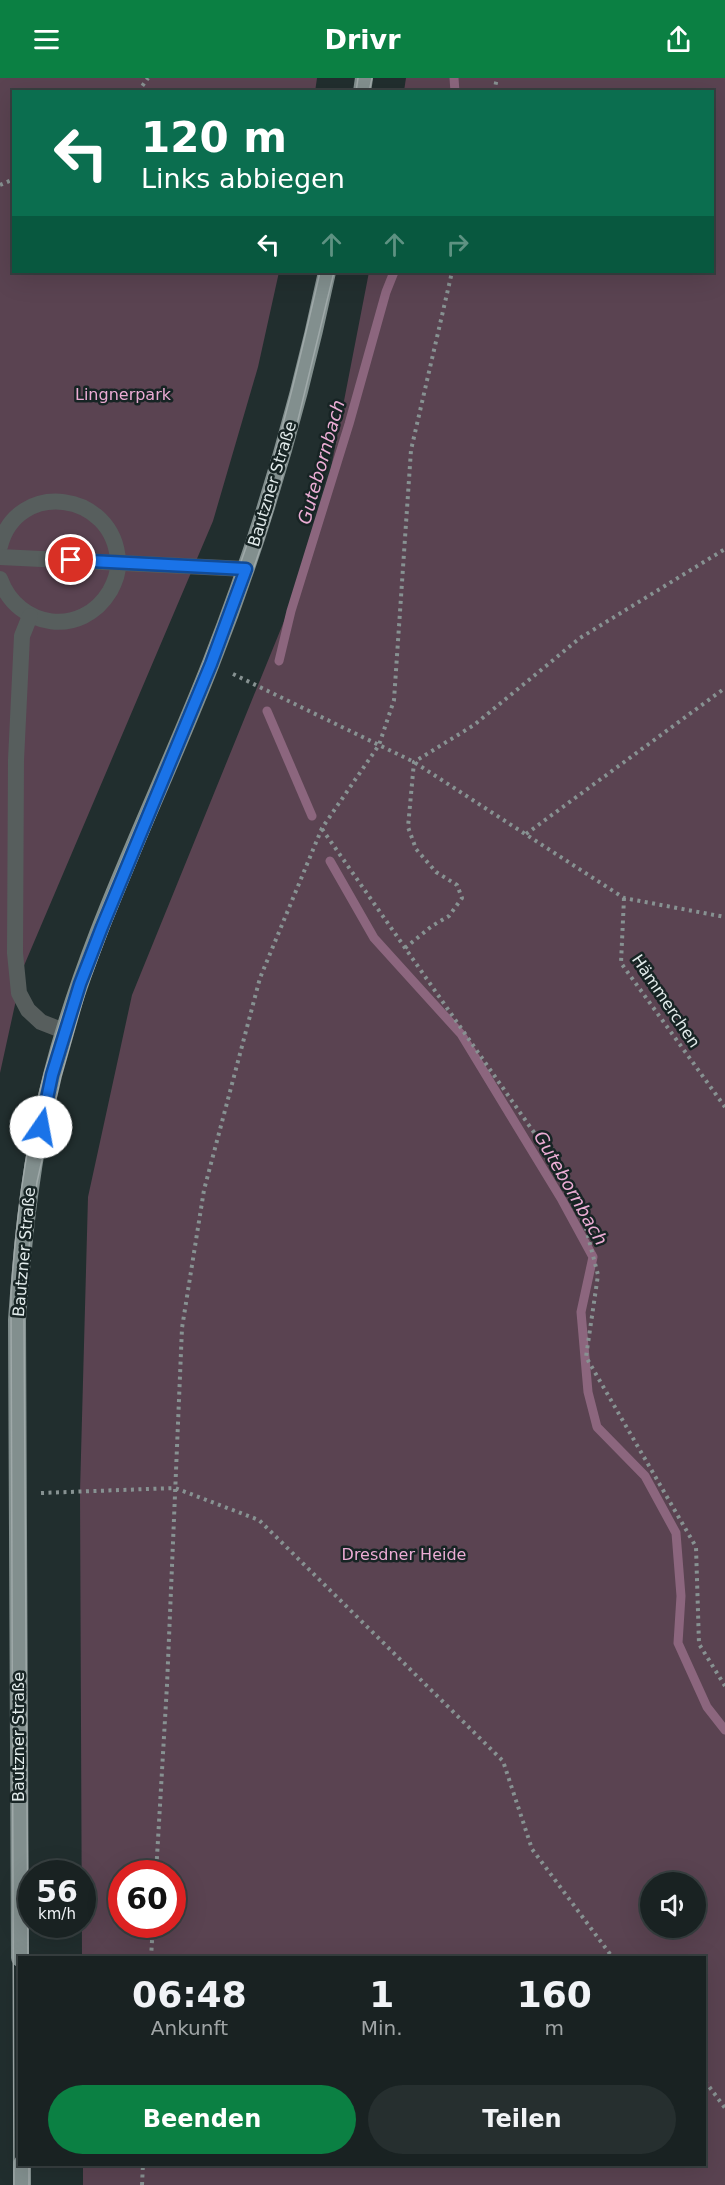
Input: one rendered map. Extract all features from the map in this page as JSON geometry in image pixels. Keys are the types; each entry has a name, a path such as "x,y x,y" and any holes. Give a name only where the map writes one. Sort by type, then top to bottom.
{"main road":[{"name":"Bautzner Straße","path":"20,1956 17,1320 23,1236 37,1146 64,1030 102,927 211,664 263,519 289,429 327,273"},
{"path":"22,2166 22,2185"}],"lane":[{"path":"0,546 14,520 31,507 50,501 71,502 90,510 105,524 115,542 118,562 115,582 104,600 89,614 70,621 49,622 30,616 4,591 0,579"},
{"path":"0,557 246,569"},
{"path":"30,616 22,636 16,760 15,954 19,993 28,1010 41,1022 64,1030"}],"path":[{"path":"157,1860 167,1685 182,1328 204,1190 260,978 322,828 379,745 394,700 411,450 452,273"},
{"path":"414,762 474,724 580,638 725,549"},
{"path":"211,664 414,762 624,898 725,917"},
{"path":"526,834 725,688"},
{"path":"405,948 432,926 450,916 462,898 458,885 436,872 416,849 408,827 414,762"},
{"path":"322,828 577,1194 598,1275 586,1357 696,1547 699,1644 725,1686"},
{"name":"Hämmerchen","path":"624,898 621,963 725,1107"},
{"path":"17,1493 175,1488 259,1520 504,1761 532,1849 612,1956"},
{"path":"151,1956 152,1938"},
{"path":"706,2082 725,2108"},
{"path":"142,2185 143,2166"}],"green space":[{"name":"Lingnerpark","path":"0,78 317,78 315,90 12,90 12,273 279,273 258,367 213,521 23,968 0,1073"},
{"name":"Dresdner Heide","path":"406,78 725,78 725,2185 83,2185 83,2166 706,2166 706,1956 82,1956 82,1938 96,1938 96,1860 82,1860 80,1492 88,1197 132,995 317,540 369,273 714,273 714,90 404,90"}],"waterway":[{"name":"Gutebornbach","path":"454,78 455,90"},
{"name":"Gutebornbach","path":"279,661 291,611 394,273"},
{"name":"Gutebornbach","path":"267,711 312,816"},
{"name":"Gutebornbach","path":"330,861 374,938 461,1034 562,1200 593,1257 581,1312 588,1392 597,1427 645,1476 676,1533 681,1596 678,1643 707,1707 725,1730"}],"tram line":[{"path":"356,90 358,78"},
{"path":"369,90 372,78"},
{"path":"14,2185 11,1294 27,1154 38,1098 61,1018 120,863 205,659 250,535 283,426 320,273"},
{"path":"28,1956 24,1319 30,1235 37,1182 61,1077 86,989 217,667 269,523 296,428 334,273"},
{"path":"29,2166 29,2185"}],"route":[{"path":"41,1127 64,1030 80,984 211,664 246,569 71,560"}]}
